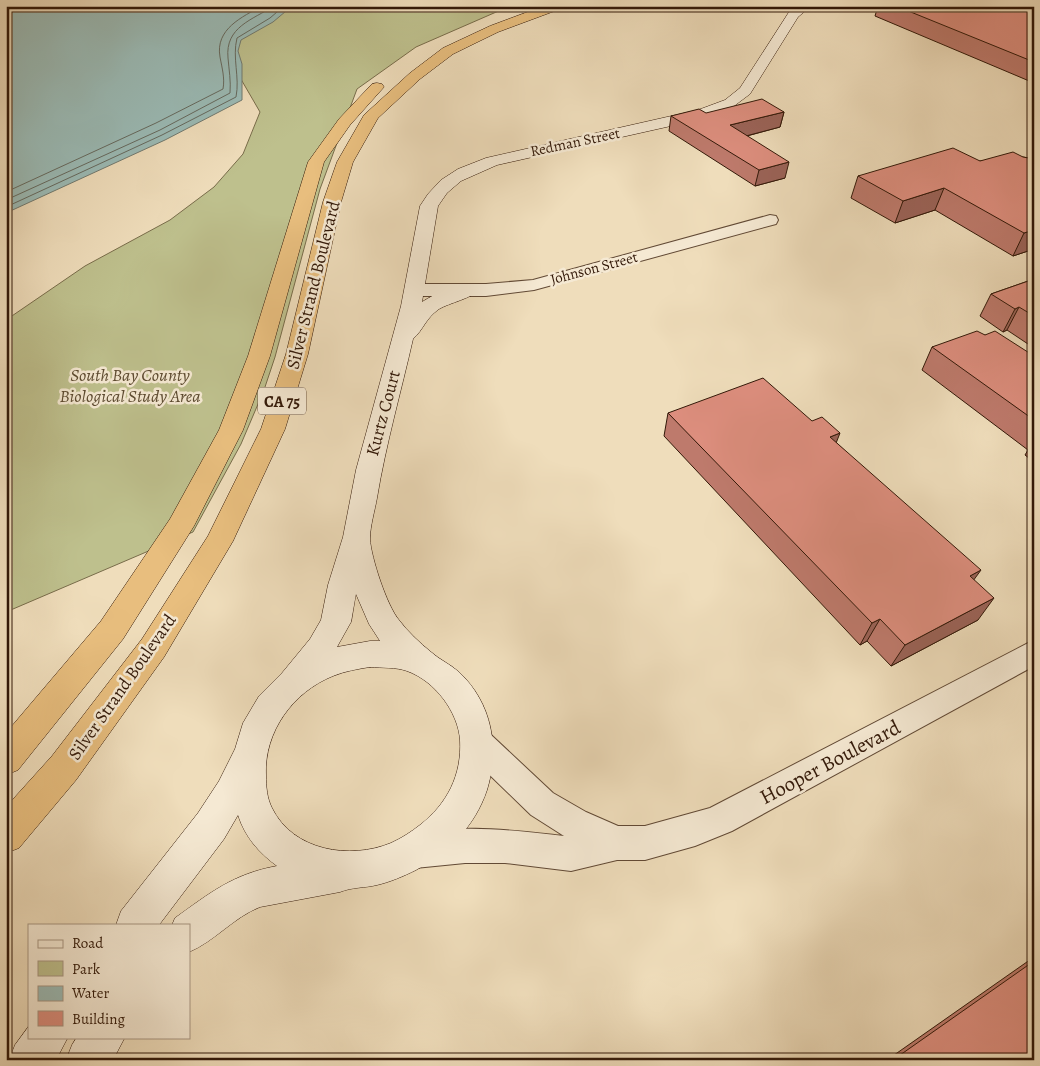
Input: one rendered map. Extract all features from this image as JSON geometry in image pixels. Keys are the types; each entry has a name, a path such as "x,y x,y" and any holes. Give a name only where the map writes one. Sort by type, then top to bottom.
{"highway":[{"name":"Silver Strand Boulevard","path":"6,760 112,630 180,526 231,430 259,356 316,162 332,135 352,110 397,70 434,47 478,24 530,6"},
{"name":"Silver Strand Boulevard","path":"6,835 64,768 154,648 219,541 273,429 297,354 332,202 345,162 367,123 394,94 448,52 494,29 556,6"}],"street":[{"name":"Redman Street","path":"414,290 429,206 434,196 450,180 476,166 497,160 702,114 726,106 740,97 745,91 793,14 805,6"},
{"name":"Johnson Street","path":"414,290 511,288 534,284 770,220"},
{"name":"Kurtz Court","path":"293,683 321,648 336,622 343,584 357,537 368,470 414,290"},
{"path":"398,356 410,326 423,312 439,300 468,290"},
{"name":"Kurtz Court","path":"357,537 368,585 377,611 386,626 420,662"},
{"name":"Hooper Boulevard","path":"415,851 465,846 505,846 571,854 617,843 645,843 695,830 720,820 1034,652"},
{"path":"136,924 211,826 232,793 255,733 265,714 293,683 317,668 343,658 361,655 396,655 420,662 449,681 469,708 478,743 475,772 463,802 443,829 415,851 392,862 260,888 236,897 190,931"},
{"name":"Hooper Boulevard","path":"478,743 542,804 574,824 617,843"},
{"path":"248,752 246,784 254,814 272,840 299,859 332,869 368,868"},
{"path":"30,1060 46,1038"},
{"path":"86,1060 103,1038"}],"green space":[{"name":"South Bay County Biological Study Area","path":"288,6 510,6 416,47 357,89 320,189 275,357 264,390 241,444 193,532 6,612 6,320 85,266 170,220 214,187 243,154 260,112 231,62 233,42"}],"water":[{"path":"6,6 292,6 273,22 241,40 238,51 242,64 242,100 165,140 6,213"}],"building":[{"path":"896,6 1034,6 1034,62"},
{"path":"762,99 784,112 730,125 789,162 759,170 671,116 699,109 706,113"},
{"path":"953,148 980,161 1013,152 1023,157 1034,159 1034,230 1024,233 944,188 903,201 858,176"},
{"path":"1034,279 1034,316 1019,307 1015,309 991,294"},
{"path":"977,331 985,335 995,331 1034,356 1034,420 932,347"},
{"path":"763,378 812,421 822,417 840,433 830,437 981,570 970,576 994,598 905,645 880,619 872,623 668,413"},
{"path":"1034,961 1034,1060 893,1060"}]}
